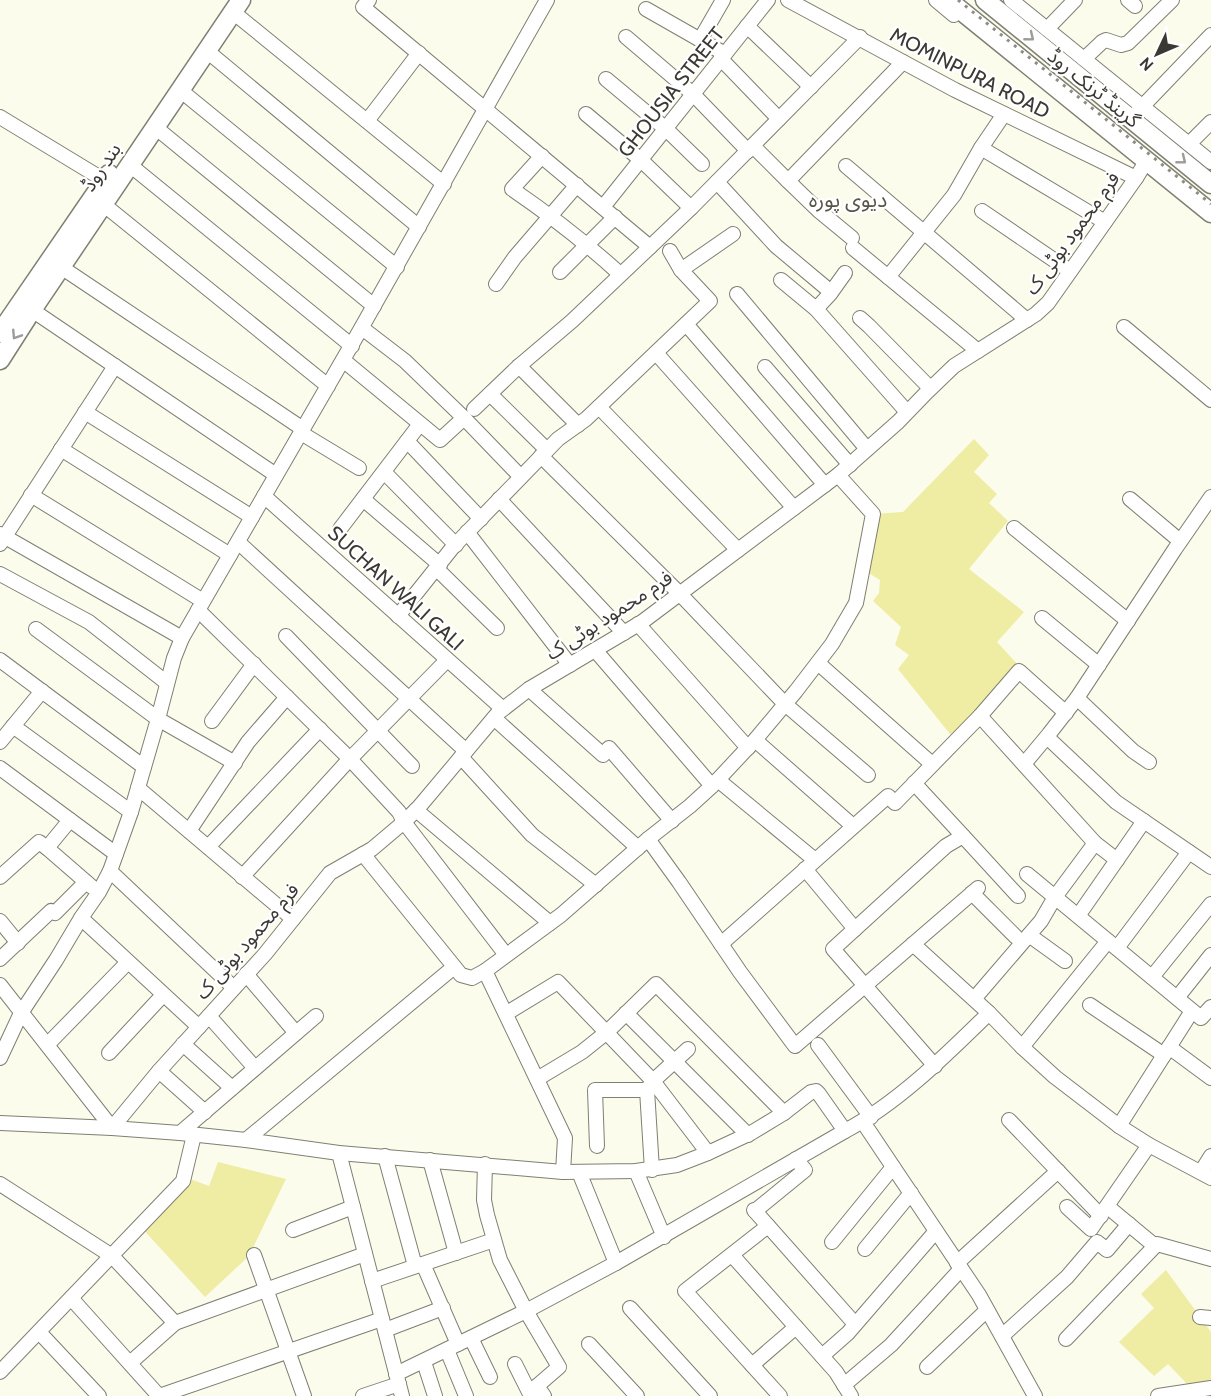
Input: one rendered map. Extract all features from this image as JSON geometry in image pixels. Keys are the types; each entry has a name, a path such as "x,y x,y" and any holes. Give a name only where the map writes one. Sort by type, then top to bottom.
{"main road":[{"name":"گرینڈ ٹرنک روڈ","path":"948,0 1141,168 1211,213"},
{"name":"گرینڈ ٹرنک روڈ","path":"985,0 1137,113 1211,184"},
{"name":"بند روڈ","path":"0,360 207,51 234,4"},
{"name":"بند روڈ","path":"0,333 104,180 234,4"}],"street":[{"path":"369,0 363,7 650,247"},
{"path":"0,1058 21,1013 99,892 110,871 131,812 166,683 182,638 375,306 547,0"},
{"path":"700,40 723,0"},
{"name":"GHOUSIA STREET","path":"603,207 768,0"},
{"name":"MOMINPURA ROAD","path":"788,0 1004,114 1141,168"},
{"path":"936,0 1141,168"},
{"path":"1011,0 1084,59 1137,113 1189,144 1211,162"},
{"path":"1047,29 1075,0"},
{"path":"1084,59 1106,40 1121,45 1128,43 1172,0"},
{"path":"234,4 367,121 444,184"},
{"path":"646,9 700,40 723,57 779,119"},
{"path":"747,26 811,87"},
{"path":"1137,113 1211,35"},
{"path":"626,37 693,94 788,181 888,277 978,351"},
{"path":"343,360 440,440 519,366 572,321 691,208 860,38"},
{"path":"207,51 419,227"},
{"path":"367,121 419,53"},
{"path":"788,181 903,62"},
{"path":"606,79 666,129 702,164"},
{"path":"180,90 397,267"},
{"path":"586,114 641,160 691,208"},
{"path":"888,277 954,195 1004,114"},
{"path":"0,117 104,180"},
{"path":"1189,144 1211,122"},
{"path":"155,127 375,306"},
{"path":"981,148 1105,222"},
{"path":"543,156 512,189 551,216 620,274"},
{"path":"129,165 352,346"},
{"path":"846,166 1027,320"},
{"name":"فرم محمود بوٹی ک","path":"112,1128 159,1071 293,920 330,873 372,849 404,822 498,713 529,689 624,633 680,594 838,475 954,366 1036,314 1048,303 1141,168"},
{"path":"717,182 776,246 831,292"},
{"path":"496,284 515,257 577,185"},
{"path":"103,204 328,386"},
{"path":"982,211 1070,271"},
{"path":"561,272 615,217"},
{"path":"681,270 733,234"},
{"path":"398,616 467,532 520,477 558,439 599,407 710,301 681,270 670,251"},
{"path":"61,267 359,468"},
{"path":"816,309 845,273"},
{"path":"781,280 816,309 907,412"},
{"path":"737,294 867,449"},
{"path":"32,310 276,475"},
{"path":"860,318 930,388"},
{"path":"686,324 825,485"},
{"path":"1124,327 1211,400"},
{"path":"362,328 469,414 520,477"},
{"path":"656,353 794,508"},
{"path":"115,366 1,538 182,638"},
{"path":"519,366 578,425"},
{"path":"765,367 850,465"},
{"path":"782,387 801,370"},
{"path":"490,394 785,704 868,775"},
{"path":"599,407 738,550"},
{"path":"85,412 252,518"},
{"path":"340,529 420,424"},
{"path":"407,441 481,519"},
{"path":"61,449 230,555"},
{"path":"384,472 456,545"},
{"path":"363,854 460,975 472,978 550,923 715,783 752,744 832,644 856,603 873,514 838,475"},
{"path":"31,495 201,606 254,664 350,759 399,812 404,822 506,955"},
{"name":"SUCHAN WALI GALI","path":"264,496 447,660 498,713 643,844 721,944 795,1046 865,985"},
{"path":"363,499 439,567 497,628"},
{"path":"499,499 624,633"},
{"path":"1130,499 1180,541"},
{"path":"1024,764 1077,698 1180,541 1210,500"},
{"path":"1014,528 1128,621"},
{"path":"467,532 570,665"},
{"path":"238,542 409,698 463,754 532,835 596,885"},
{"path":"0,574 89,622 166,683"},
{"path":"1042,618 1099,665"},
{"path":"638,624 752,744 853,826"},
{"path":"36,629 158,719 234,763"},
{"path":"286,636 412,766"},
{"path":"594,650 715,783 810,864 855,929"},
{"path":"0,660 144,766"},
{"path":"242,877 350,759 447,660"},
{"path":"818,663 932,764"},
{"path":"212,721 254,664"},
{"path":"721,944 888,796 895,802 980,716 1019,671 1066,713"},
{"path":"529,689 603,754 609,748 672,821"},
{"path":"0,742 42,691"},
{"path":"189,831 248,742 287,697"},
{"path":"1077,698 1133,751 1149,762"},
{"path":"980,716 1095,843 1117,860"},
{"path":"13,726 131,812"},
{"path":"208,848 320,729"},
{"path":"1047,737 1116,802 1211,867"},
{"path":"0,768 116,854"},
{"path":"914,783 1018,896"},
{"path":"138,788 293,920"},
{"path":"416,810 550,923"},
{"path":"47,848 70,820"},
{"path":"1078,916 1144,821"},
{"path":"935,1066 832,949 946,846 963,836"},
{"path":"0,877 39,842 99,892"},
{"path":"974,999 1022,936 1041,921 1055,897 1095,843"},
{"path":"1022,1047 1189,852"},
{"path":"110,871 234,988"},
{"path":"1027,874 1192,1011 1202,1018 1211,1007"},
{"path":"0,960 51,910 56,914 86,882"},
{"path":"865,985 975,891 1022,936 1065,961"},
{"path":"1152,977 1211,904"},
{"path":"81,918 199,1027"},
{"path":"0,921 18,943"},
{"path":"914,944 1055,1077 1119,1126 1149,1145 1206,1175 1211,1156"},
{"path":"1177,998 1211,955"},
{"path":"48,1044 128,962"},
{"path":"246,1140 454,967"},
{"path":"485,970 565,1138 563,1172"},
{"path":"246,974 296,1033"},
{"path":"507,1013 558,982 607,1032 708,1153"},
{"path":"537,1079 582,1052 607,1032 656,984 784,1113"},
{"path":"0,985 112,1128"},
{"path":"109,1053 164,994"},
{"path":"1090,1005 1211,1078"},
{"path":"1119,1126 1192,1011"},
{"path":"626,1013 748,1135"},
{"path":"363,1396 399,1385 423,1362 526,1311 664,1237 867,1119 935,1066 989,1013"},
{"path":"209,1016 255,1068"},
{"path":"0,1372 183,1181 187,1134 205,1112 316,1016"},
{"path":"183,1044 232,1088"},
{"path":"818,1046 867,1119 893,1167 987,1310 1035,1396"},
{"path":"597,1146 595,1090 650,1085 688,1049"},
{"path":"159,1071 205,1112"},
{"path":"650,1085 652,1170"},
{"path":"0,1123 187,1134 339,1153 563,1172 636,1171 677,1165 748,1135 784,1113 811,1092 816,1091 845,1131"},
{"path":"1009,1120 1058,1171 1104,1211 1129,1224 1155,1246"},
{"path":"1067,1207 1091,1229 1149,1145"},
{"path":"339,1153 399,1385"},
{"path":"384,1156 419,1265 459,1344 466,1396"},
{"path":"796,1159 805,1170 754,1210 855,1324"},
{"path":"430,1160 456,1253"},
{"path":"486,1164 484,1200 500,1260 526,1311 559,1367 541,1391 529,1392 514,1364"},
{"path":"832,1242 893,1167"},
{"path":"636,1171 664,1237"},
{"path":"732,1255 836,1372 847,1391 891,1345 959,1266 1058,1171"},
{"path":"579,1172 616,1263"},
{"path":"0,1184 112,1256 175,1323"},
{"path":"865,1249 911,1193"},
{"path":"293,1230 353,1207"},
{"path":"1002,1336 1067,1277 1097,1242 1107,1250 1129,1224"},
{"path":"768,1226 685,1292 780,1396"},
{"path":"822,1356 848,1333 936,1231"},
{"path":"372,1281 494,1240"},
{"path":"1066,1339 1157,1244 1211,1259"},
{"path":"130,1363 175,1323 365,1254"},
{"path":"254,1255 303,1396"},
{"path":"71,1298 159,1396 288,1351 442,1308"},
{"path":"630,1308 710,1396"},
{"path":"927,1367 987,1310"},
{"path":"752,1365 796,1328"},
{"path":"39,1332 99,1396"},
{"path":"459,1344 490,1377"},
{"path":"589,1344 637,1396"},
{"path":"423,1362 435,1396"},
{"path":"1158,1396 1211,1388"}],"shaded area":[{"path":"974,439 989,455 974,472 997,494 989,503 1008,521 969,569 1024,612 997,642 1021,668 958,744 898,669 909,655 895,645 901,627 873,601 879,593 880,580 862,569 873,514 903,512"},
{"path":"218,1162 286,1179 249,1256 205,1297 140,1226 185,1177 209,1186"},
{"path":"1166,1270 1211,1332 1211,1387 1192,1389 1168,1364 1154,1376 1119,1342 1154,1308 1141,1294"}],"railway":[{"path":"958,0 1211,204"}],"district":[{"name":"دیوی پورہ","path":"848,200"}]}
